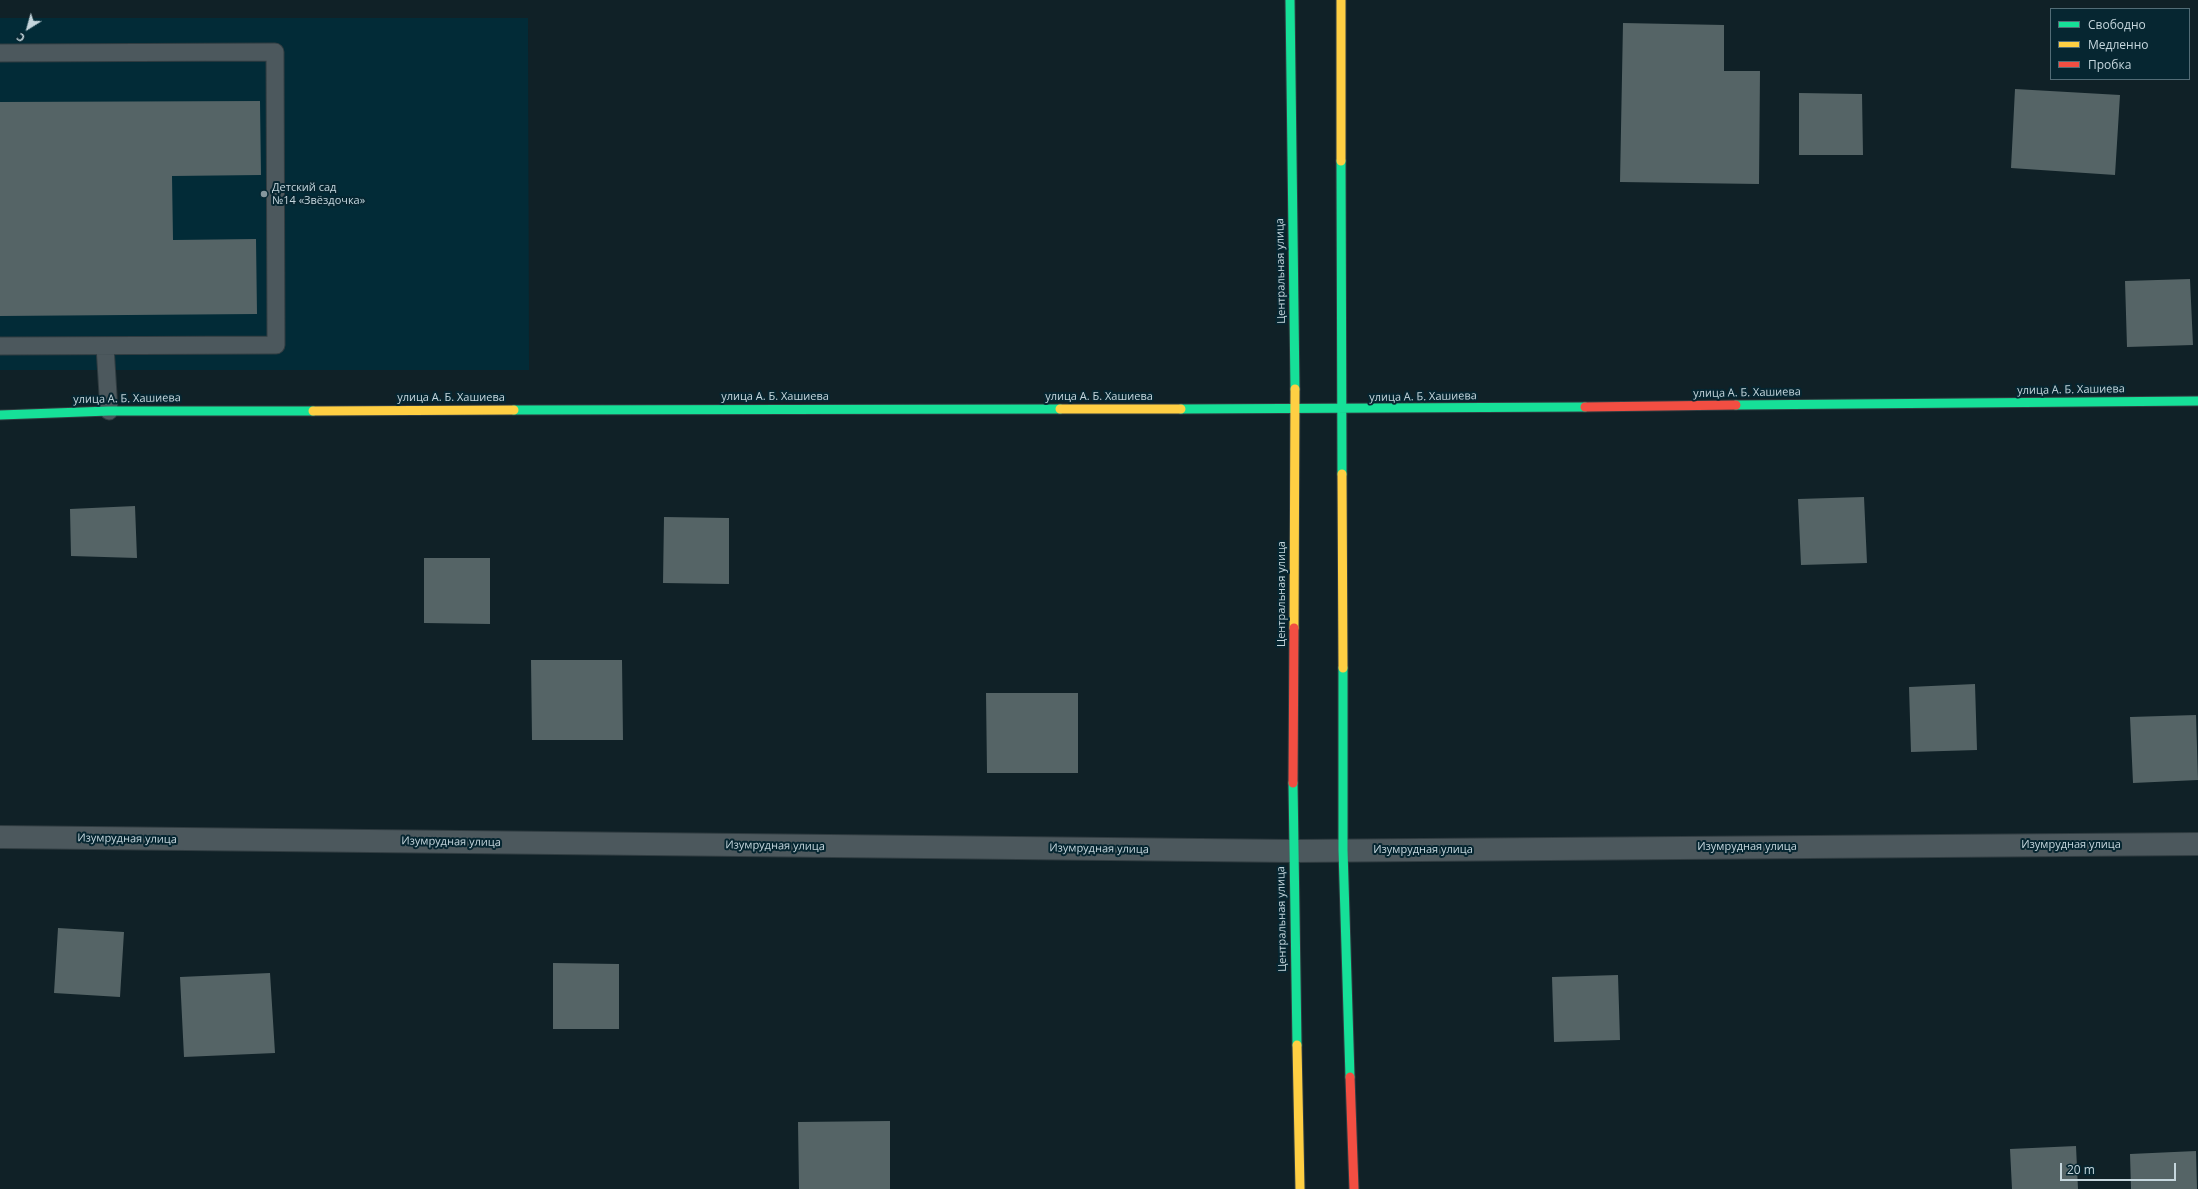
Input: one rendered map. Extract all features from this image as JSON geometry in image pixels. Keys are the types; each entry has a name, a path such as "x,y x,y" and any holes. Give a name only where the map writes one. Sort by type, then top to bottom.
{"street":[{"name":"Центральная улица","path":"1290,0 1295,408 1293,851 1300,1189"},
{"path":"1341,0 1343,850 1354,1189"},
{"name":"улица А. Б. Хашиева","path":"0,414 109,411 1343,409 2198,401"},
{"name":"Изумрудная улица","path":"0,837 1293,851 2198,844"}],"lane":[{"path":"0,53 275,52 276,345 0,346"},
{"path":"105,346 109,411"}],"shaded area":[{"name":"Детский сад №14 «Звёздочка»","path":"0,18 528,18 529,370 0,370"}],"building":[{"path":"1623,23 1724,25 1724,71 1760,71 1759,184 1620,182"},
{"path":"2015,89 2120,95 2115,175 2011,168"},
{"path":"1799,93 1862,94 1863,155 1799,155"},
{"path":"260,101 261,175 172,176 173,240 256,239 257,314 0,316 0,102"},
{"path":"2190,279 2193,345 2127,347 2125,281"},
{"path":"1864,497 1867,563 1801,565 1798,499"},
{"path":"135,506 137,558 71,556 70,509"},
{"path":"664,517 729,518 729,584 663,583"},
{"path":"424,558 490,558 490,624 424,623"},
{"path":"531,660 622,660 623,740 532,740"},
{"path":"1975,684 1977,750 1911,752 1909,687"},
{"path":"986,693 1078,693 1078,773 987,773"},
{"path":"2196,715 2198,780 2133,783 2130,717"},
{"path":"58,928 124,932 120,997 54,993"},
{"path":"553,963 619,964 619,1029 553,1029"},
{"path":"270,973 275,1053 184,1057 180,977"},
{"path":"1618,975 1620,1040 1554,1042 1552,977"},
{"path":"890,1121 890,1189 799,1189 798,1122"},
{"path":"2076,1146 2078,1189 2012,1189 2010,1149"},
{"path":"2196,1151 2197,1189 2131,1189 2130,1154"}],"traffic: fast":[{"path":"1290,0 1295,389"},
{"path":"1341,161 1342,474"},
{"path":"1736,405 2198,401"},
{"path":"1181,409 1585,407"},
{"path":"514,410 1060,409"},
{"path":"0,415 109,411 313,411"},
{"path":"1343,668 1343,850 1350,1077"},
{"path":"1293,783 1297,1045"}],"traffic: slow":[{"path":"1341,0 1341,161"},
{"path":"1294,628 1295,389"},
{"path":"1060,409 1181,409"},
{"path":"313,411 514,410"},
{"path":"1342,474 1343,668"},
{"path":"1297,1045 1300,1189"}],"traffic: jam":[{"path":"1585,407 1736,405"},
{"path":"1293,783 1294,628"},
{"path":"1350,1077 1354,1189"}],"place":[{"name":"Детский сад №14 «Звёздочка»","path":"264,194"}]}
